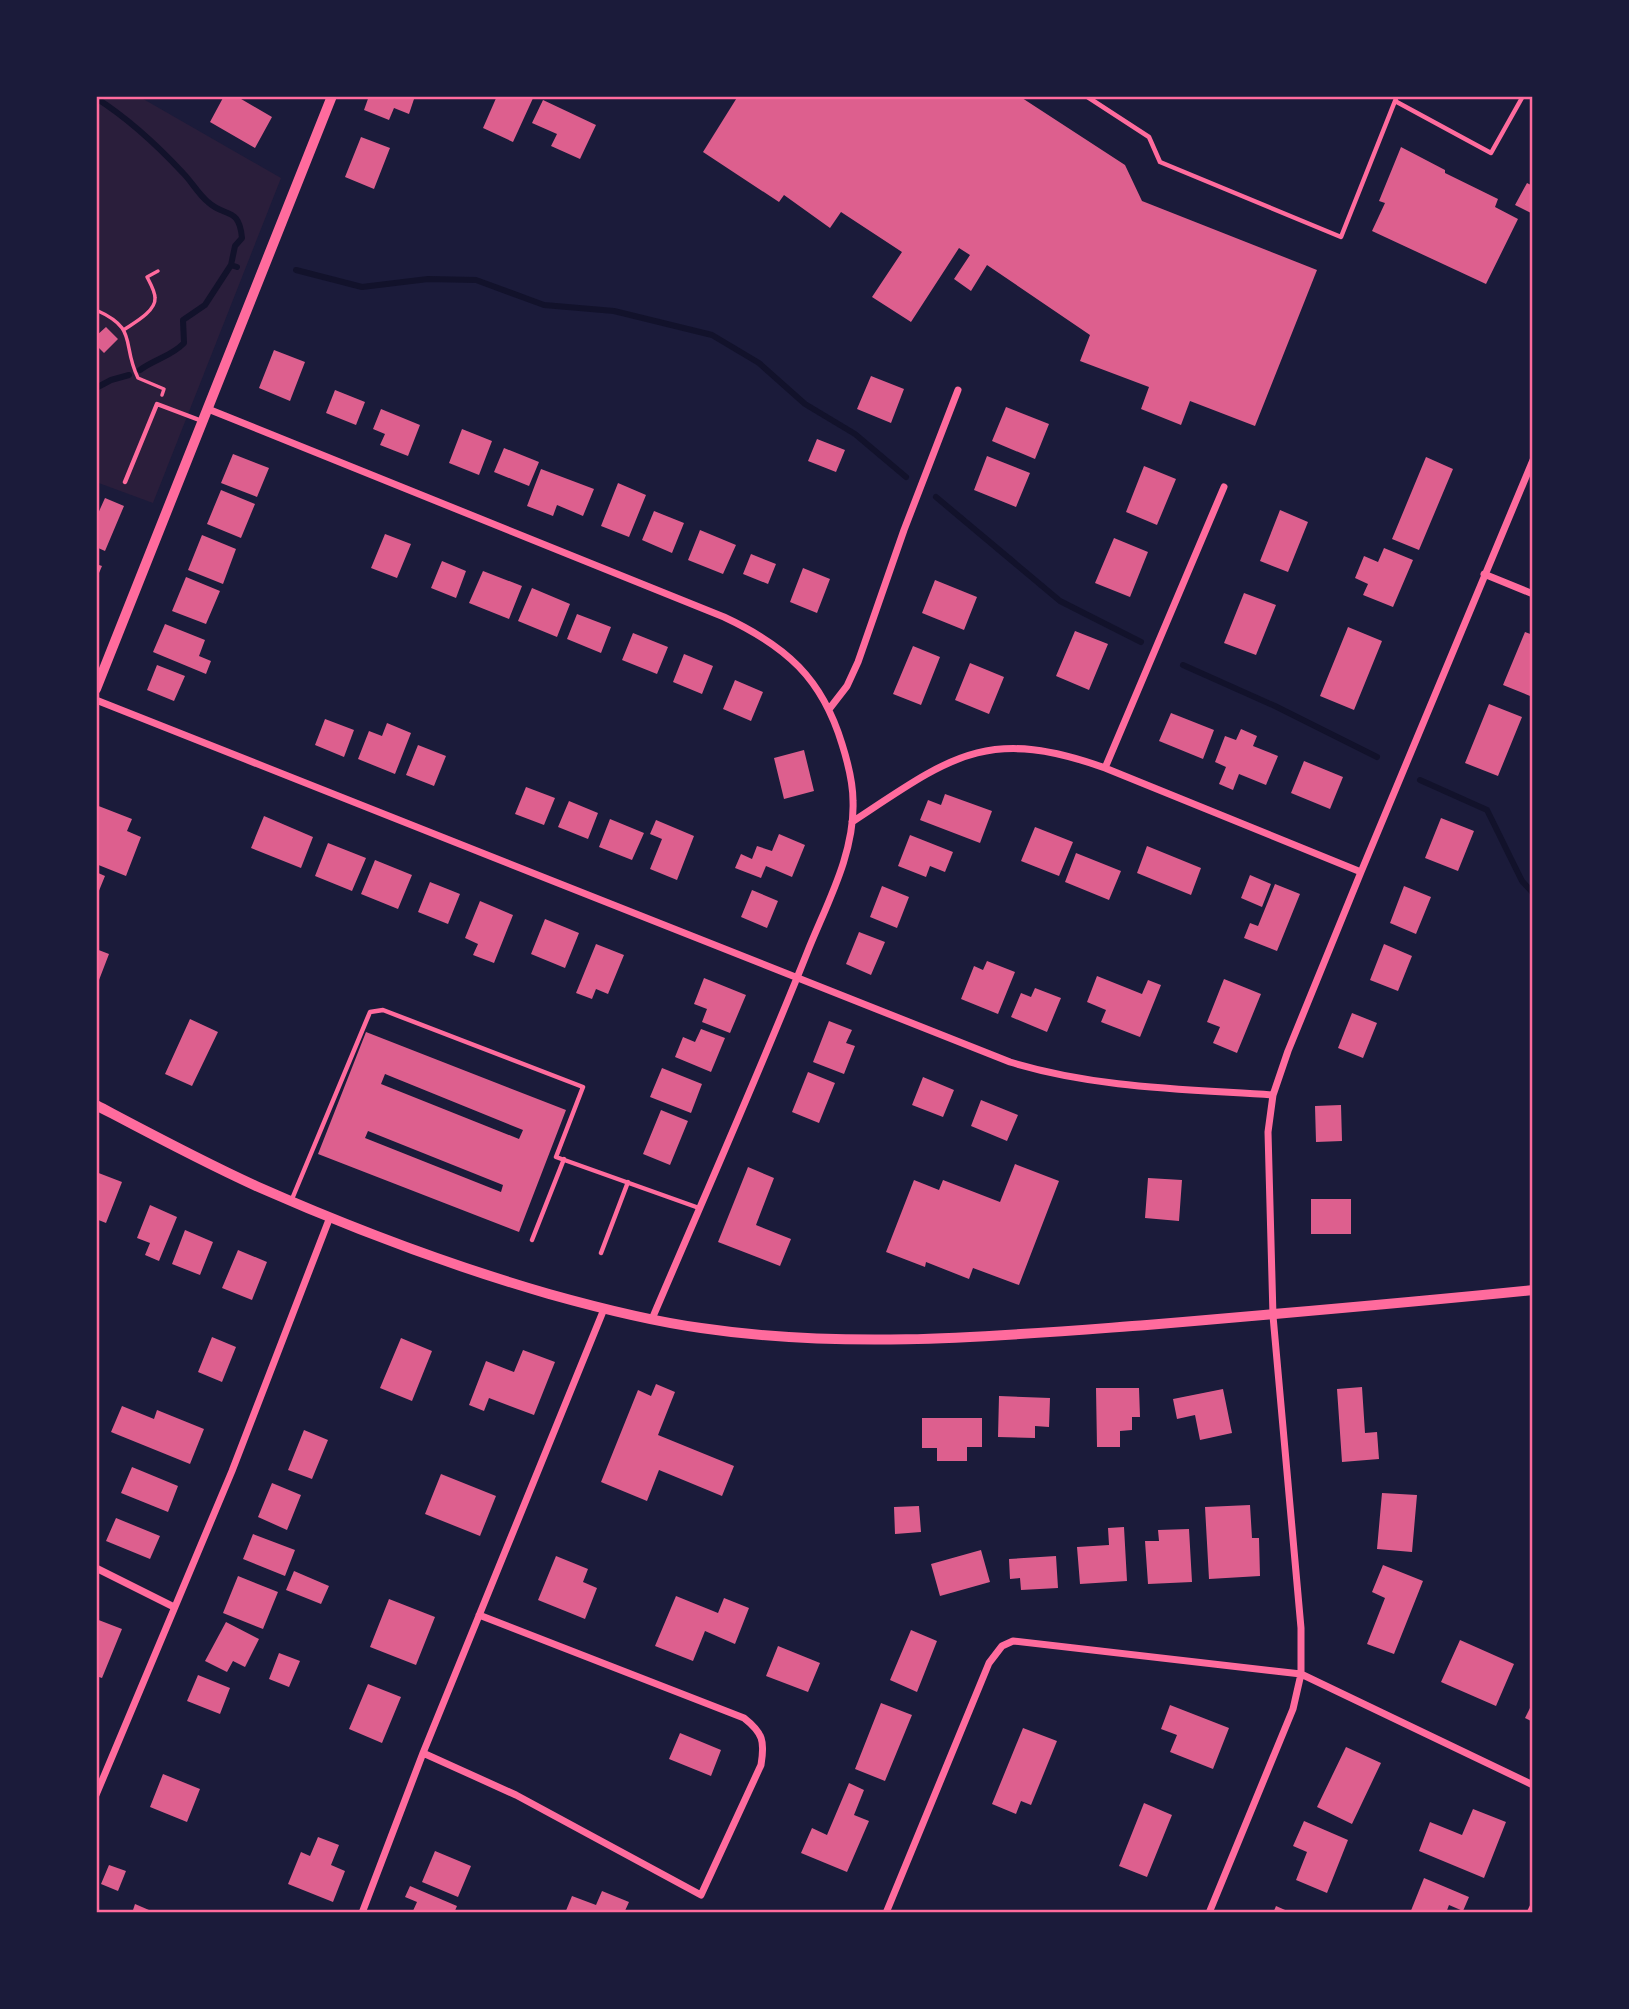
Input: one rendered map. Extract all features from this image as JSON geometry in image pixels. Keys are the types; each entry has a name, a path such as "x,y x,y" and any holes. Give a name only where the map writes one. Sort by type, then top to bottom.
{"street":[{"path":"96,689 332,96"},
{"path":"830,708 847,686 858,662 904,530 958,390"},
{"path":"208,409 754,631 776,646 804,673 830,708 849,771 854,803 843,861 797,977 652,1319"},
{"path":"1209,1913 1286,1728 1301,1674 1301,1628 1273,1316 1268,1132 1273,1095 1288,1051 1483,573 1533,460"},
{"path":"1105,768 1224,487"},
{"path":"1483,573 1533,594"},
{"path":"96,700 997,1057 1079,1080 1273,1095"},
{"path":"852,822 943,764 978,751 1004,748 1040,750 1075,757 1105,768 1361,872"},
{"path":"96,1105 259,1187 330,1217 472,1270 604,1309 700,1328 762,1335 878,1341 1025,1335 1273,1316 1533,1290"},
{"path":"96,1795 232,1471 330,1217"},
{"path":"362,1913 423,1753 604,1309"},
{"path":"96,1568 174,1607"},
{"path":"423,1753 516,1795 701,1895 761,1765 764,1749 758,1729 744,1718 479,1615"},
{"path":"886,1913 983,1676 993,1656 1002,1646 1021,1640 1301,1674 1533,1785"},
{"path":"1530,1913 1533,1907"}],"lane":[{"path":"1086,96 1149,136 1160,162 1341,237 1396,99 1491,153 1523,96"},
{"path":"125,482 157,404 204,421"},
{"path":"292,1200 370,1012 383,1010 583,1087 556,1157 699,1208"},
{"path":"532,1240 564,1159"},
{"path":"601,1253 628,1182"}],"path":[{"path":"125,329 148,312 154,304 155,297 147,276 158,271"},
{"path":"96,310 118,321 125,329 132,366 138,378 164,389"}],"shaded area":[{"path":"96,96 138,96 281,178 153,503 96,482"}],"building":[{"path":"224,96 236,96 272,117 255,148 210,122"},
{"path":"369,96 415,96 409,114 394,108 389,120 364,110"},
{"path":"497,96 534,96 513,142 483,128"},
{"path":"738,96 1019,96 1125,165 1142,201 1317,270 1255,426 1190,401 1181,425 1141,409 1149,387 1080,361 1090,335 987,265 971,291 954,279 970,255 959,248 911,322 872,297 902,252 841,212 830,228 784,195 779,202 703,152"},
{"path":"543,100 596,125 580,159 551,146 557,134 532,123"},
{"path":"361,137 390,148 374,189 345,177"},
{"path":"1401,147 1445,170 1445,173 1498,199 1495,207 1518,219 1486,284 1372,231 1385,203 1379,201"},
{"path":"1527,183 1533,186 1533,214 1515,205"},
{"path":"106,327 118,339 104,353 96,345 96,336"},
{"path":"274,350 305,362 290,401 259,388"},
{"path":"871,376 904,389 891,423 857,409"},
{"path":"335,390 365,402 356,425 326,413"},
{"path":"1006,407 1049,424 1035,459 992,441"},
{"path":"381,409 420,425 408,456 380,445 385,434 373,429"},
{"path":"462,429 492,441 479,475 449,463"},
{"path":"817,439 845,450 836,472 808,461"},
{"path":"504,448 539,462 529,486 494,472"},
{"path":"233,454 269,468 257,497 221,483"},
{"path":"987,456 1030,473 1016,507 974,490"},
{"path":"1426,457 1453,469 1419,550 1392,539"},
{"path":"1144,466 1176,479 1157,525 1126,512"},
{"path":"541,469 594,489 583,516 557,505 553,516 527,506"},
{"path":"618,483 646,495 629,537 601,526"},
{"path":"221,490 255,504 241,538 207,524"},
{"path":"105,498 124,506 105,551 96,547 96,518"},
{"path":"1280,510 1308,522 1288,572 1260,561"},
{"path":"654,511 684,523 672,553 642,540"},
{"path":"700,530 736,545 723,574 688,560"},
{"path":"385,534 411,544 397,578 371,568"},
{"path":"202,535 236,549 223,584 188,570"},
{"path":"1114,538 1148,552 1130,597 1095,583"},
{"path":"1384,548 1413,560 1393,607 1363,595 1368,584 1355,578 1364,556 1378,562"},
{"path":"751,554 776,564 768,584 743,574"},
{"path":"442,561 466,571 456,598 431,588"},
{"path":"96,564 102,566 96,580"},
{"path":"803,568 830,579 817,613 790,602"},
{"path":"483,571 522,586 509,619 469,603"},
{"path":"186,577 220,591 206,624 172,611"},
{"path":"935,580 977,597 964,630 922,613"},
{"path":"532,588 570,604 557,637 518,621"},
{"path":"1244,593 1276,605 1256,655 1224,643"},
{"path":"577,614 611,627 601,653 567,639"},
{"path":"165,624 205,640 199,656 211,661 206,674 153,652"},
{"path":"1348,627 1382,641 1354,710 1320,696"},
{"path":"1075,631 1108,644 1089,690 1056,676"},
{"path":"1525,632 1533,635 1533,690 1530,696 1503,685"},
{"path":"633,633 668,647 657,674 622,660"},
{"path":"913,646 940,657 921,705 893,694"},
{"path":"684,654 713,666 702,694 673,682"},
{"path":"970,663 1004,677 989,714 955,700"},
{"path":"157,665 185,676 174,701 147,690"},
{"path":"735,680 763,692 751,721 723,709"},
{"path":"1489,704 1522,717 1498,776 1465,763"},
{"path":"1171,713 1214,730 1203,759 1159,741"},
{"path":"325,719 354,730 344,757 315,745"},
{"path":"387,723 411,733 395,774 358,759 369,731 382,736"},
{"path":"1241,729 1257,736 1253,746 1278,756 1266,785 1239,774 1233,790 1219,784 1226,767 1215,762 1225,736 1236,740"},
{"path":"418,745 446,756 434,786 406,775"},
{"path":"804,750 814,791 784,799 774,758"},
{"path":"1304,761 1343,777 1330,809 1291,793"},
{"path":"526,787 555,798 544,825 515,814"},
{"path":"945,794 992,811 980,843 920,820 928,800 941,805"},
{"path":"569,801 598,813 588,839 558,827"},
{"path":"96,805 132,819 127,831 141,837 126,876 96,864"},
{"path":"264,816 313,837 301,868 251,848"},
{"path":"1441,818 1474,831 1458,871 1425,858"},
{"path":"610,819 644,833 632,860 599,847"},
{"path":"656,820 694,836 677,880 650,869 662,839 650,834"},
{"path":"1035,827 1073,842 1059,876 1021,861"},
{"path":"779,834 805,845 792,877 766,866 761,878 735,868 741,854 752,859 757,846 772,851"},
{"path":"910,835 953,852 945,872 930,866 926,877 898,866"},
{"path":"328,843 366,858 352,891 315,876"},
{"path":"1147,846 1201,868 1191,895 1137,873"},
{"path":"1076,853 1121,871 1109,900 1065,882"},
{"path":"375,860 412,875 398,909 361,894"},
{"path":"96,872 105,876 96,898"},
{"path":"1250,875 1271,884 1262,907 1241,898"},
{"path":"430,882 460,894 448,924 418,912"},
{"path":"1275,884 1300,894 1277,951 1244,938 1250,923 1258,926"},
{"path":"882,886 909,897 897,928 870,917"},
{"path":"1404,886 1431,897 1416,934 1390,923"},
{"path":"752,890 778,901 767,928 741,917"},
{"path":"480,901 513,915 494,963 473,955 478,944 465,938"},
{"path":"545,919 579,933 565,968 531,954"},
{"path":"859,932 885,942 871,975 846,964"},
{"path":"596,944 624,955 608,994 596,989 592,999 576,993"},
{"path":"1384,944 1412,956 1398,991 1370,980"},
{"path":"96,949 109,954 99,980 96,979"},
{"path":"987,961 1015,972 998,1014 961,999 974,966 983,970"},
{"path":"1097,976 1142,994 1148,980 1161,985 1140,1037 1101,1022 1106,1010 1087,1002"},
{"path":"704,978 746,995 730,1033 702,1022 707,1009 694,1004"},
{"path":"1224,979 1261,994 1237,1053 1213,1043 1220,1027 1207,1022"},
{"path":"1035,988 1061,998 1047,1032 1011,1017 1021,993 1031,997"},
{"path":"1352,1013 1377,1023 1363,1058 1338,1048"},
{"path":"190,1019 218,1032 192,1086 165,1074"},
{"path":"829,1021 852,1030 846,1043 855,1046 844,1074 813,1062"},
{"path":"701,1029 725,1038 711,1072 675,1057 683,1037 695,1042"},
{"path":"366,1032 566,1110 519,1232 318,1154","holes":["385,1074 523,1130 519,1139 381,1084","368,1131 503,1185 501,1192 365,1138"]},
{"path":"662,1068 702,1084 691,1113 650,1097"},
{"path":"808,1072 835,1083 819,1123 792,1112"},
{"path":"923,1077 954,1090 943,1117 912,1105"},
{"path":"981,1100 1018,1115 1007,1141 971,1126"},
{"path":"1341,1105 1342,1141 1316,1142 1315,1106"},
{"path":"661,1110 688,1121 670,1165 643,1154"},
{"path":"1015,1164 1059,1181 1019,1285 973,1268 969,1279 926,1262 925,1267 886,1252 914,1180 939,1190 943,1180 1000,1202"},
{"path":"748,1167 774,1178 756,1225 791,1239 780,1266 718,1242"},
{"path":"96,1172 122,1182 106,1223 96,1219"},
{"path":"1148,1178 1182,1180 1179,1221 1145,1218"},
{"path":"1311,1199 1351,1199 1351,1234 1311,1234"},
{"path":"150,1205 177,1217 159,1261 145,1255 150,1243 137,1238"},
{"path":"185,1230 213,1242 200,1275 172,1264"},
{"path":"238,1250 267,1262 252,1300 222,1288"},
{"path":"212,1337 236,1347 222,1382 198,1372"},
{"path":"401,1338 432,1351 412,1401 380,1388"},
{"path":"523,1350 555,1362 534,1415 489,1398 484,1411 469,1405 486,1361 514,1372"},
{"path":"656,1384 675,1392 658,1435 734,1466 722,1496 659,1470 647,1501 601,1482 638,1390 651,1396"},
{"path":"1362,1387 1365,1433 1377,1432 1379,1459 1342,1462 1337,1389"},
{"path":"1096,1388 1139,1388 1140,1417 1132,1417 1132,1430 1120,1431 1120,1447 1097,1447"},
{"path":"1223,1389 1232,1433 1200,1440 1195,1415 1177,1419 1173,1399"},
{"path":"999,1396 1050,1398 1049,1427 1035,1426 1035,1438 998,1437"},
{"path":"122,1406 154,1419 157,1410 204,1429 190,1464 111,1432"},
{"path":"922,1418 982,1418 982,1447 967,1447 967,1461 937,1461 937,1448 922,1448"},
{"path":"304,1430 328,1440 312,1479 288,1470"},
{"path":"132,1467 178,1486 168,1512 121,1493"},
{"path":"441,1474 496,1496 480,1536 425,1514"},
{"path":"272,1483 301,1495 287,1530 258,1517"},
{"path":"1382,1493 1417,1495 1412,1552 1377,1549"},
{"path":"1250,1505 1252,1538 1259,1538 1260,1576 1209,1579 1205,1507"},
{"path":"919,1506 921,1532 895,1534 894,1507"},
{"path":"116,1518 160,1536 150,1559 106,1541"},
{"path":"1124,1527 1127,1581 1080,1584 1077,1547 1109,1545 1108,1528"},
{"path":"1189,1529 1192,1582 1148,1584 1145,1541 1159,1541 1158,1530"},
{"path":"253,1534 295,1550 285,1576 243,1559"},
{"path":"981,1550 990,1582 940,1596 931,1564"},
{"path":"556,1556 588,1569 583,1582 597,1588 585,1619 538,1600"},
{"path":"1056,1556 1058,1588 1021,1590 1020,1578 1010,1579 1009,1559"},
{"path":"1383,1565 1423,1581 1394,1654 1367,1644 1385,1598 1372,1592"},
{"path":"294,1571 329,1586 321,1604 286,1590"},
{"path":"238,1576 278,1592 263,1629 223,1613"},
{"path":"676,1596 718,1613 724,1598 749,1608 735,1644 705,1631 693,1661 655,1646"},
{"path":"389,1599 435,1617 416,1665 370,1647"},
{"path":"96,1619 122,1629 102,1678 96,1676"},
{"path":"226,1622 259,1639 245,1667 233,1661 227,1672 205,1661"},
{"path":"911,1630 937,1641 917,1692 890,1680"},
{"path":"1460,1640 1514,1664 1496,1706 1441,1682"},
{"path":"778,1646 820,1663 808,1692 766,1676"},
{"path":"279,1653 300,1661 289,1687 269,1679"},
{"path":"198,1675 230,1688 220,1714 187,1701"},
{"path":"368,1684 401,1697 382,1743 349,1729"},
{"path":"1533,1702 1533,1722 1525,1718"},
{"path":"881,1703 912,1715 885,1781 855,1769"},
{"path":"1170,1705 1229,1728 1213,1769 1170,1752 1177,1735 1161,1729"},
{"path":"1023,1728 1057,1741 1031,1805 1021,1801 1016,1814 992,1804"},
{"path":"680,1733 721,1750 711,1776 669,1759"},
{"path":"1346,1747 1381,1763 1352,1824 1317,1807"},
{"path":"163,1774 200,1789 187,1822 150,1807"},
{"path":"849,1783 864,1790 854,1815 869,1821 847,1872 801,1853 812,1828 827,1835"},
{"path":"1144,1803 1172,1815 1147,1877 1119,1866"},
{"path":"1473,1809 1506,1822 1484,1878 1419,1851 1430,1822 1462,1835"},
{"path":"1304,1821 1348,1840 1327,1893 1296,1880 1307,1852 1293,1846"},
{"path":"318,1837 339,1845 331,1865 345,1871 333,1902 288,1884 301,1852 310,1856"},
{"path":"435,1851 471,1866 458,1897 422,1882"},
{"path":"109,1865 126,1871 118,1891 101,1884"},
{"path":"1424,1878 1469,1897 1463,1911 1449,1905 1446,1913 1410,1913"},
{"path":"410,1886 457,1906 454,1913 412,1913 417,1902 405,1897"},
{"path":"602,1891 629,1902 624,1913 565,1913 572,1896 596,1905"},
{"path":"135,1904 156,1913 132,1913"},
{"path":"1276,1906 1292,1913 1273,1913"}],"waterway":[{"path":"96,98 120,114 152,142 208,202 238,221 242,238 235,246 231,265"},
{"path":"140,370 184,343 183,320 205,305 231,265 237,267"},
{"path":"296,270 362,287 428,279 476,280 544,305 614,311 712,335 759,363 805,404 855,434 906,477"},
{"path":"96,388 129,375"},
{"path":"936,497 1060,601 1141,642"},
{"path":"1183,665 1275,706 1377,757"},
{"path":"1420,780 1487,810 1522,881 1533,893"}]}
